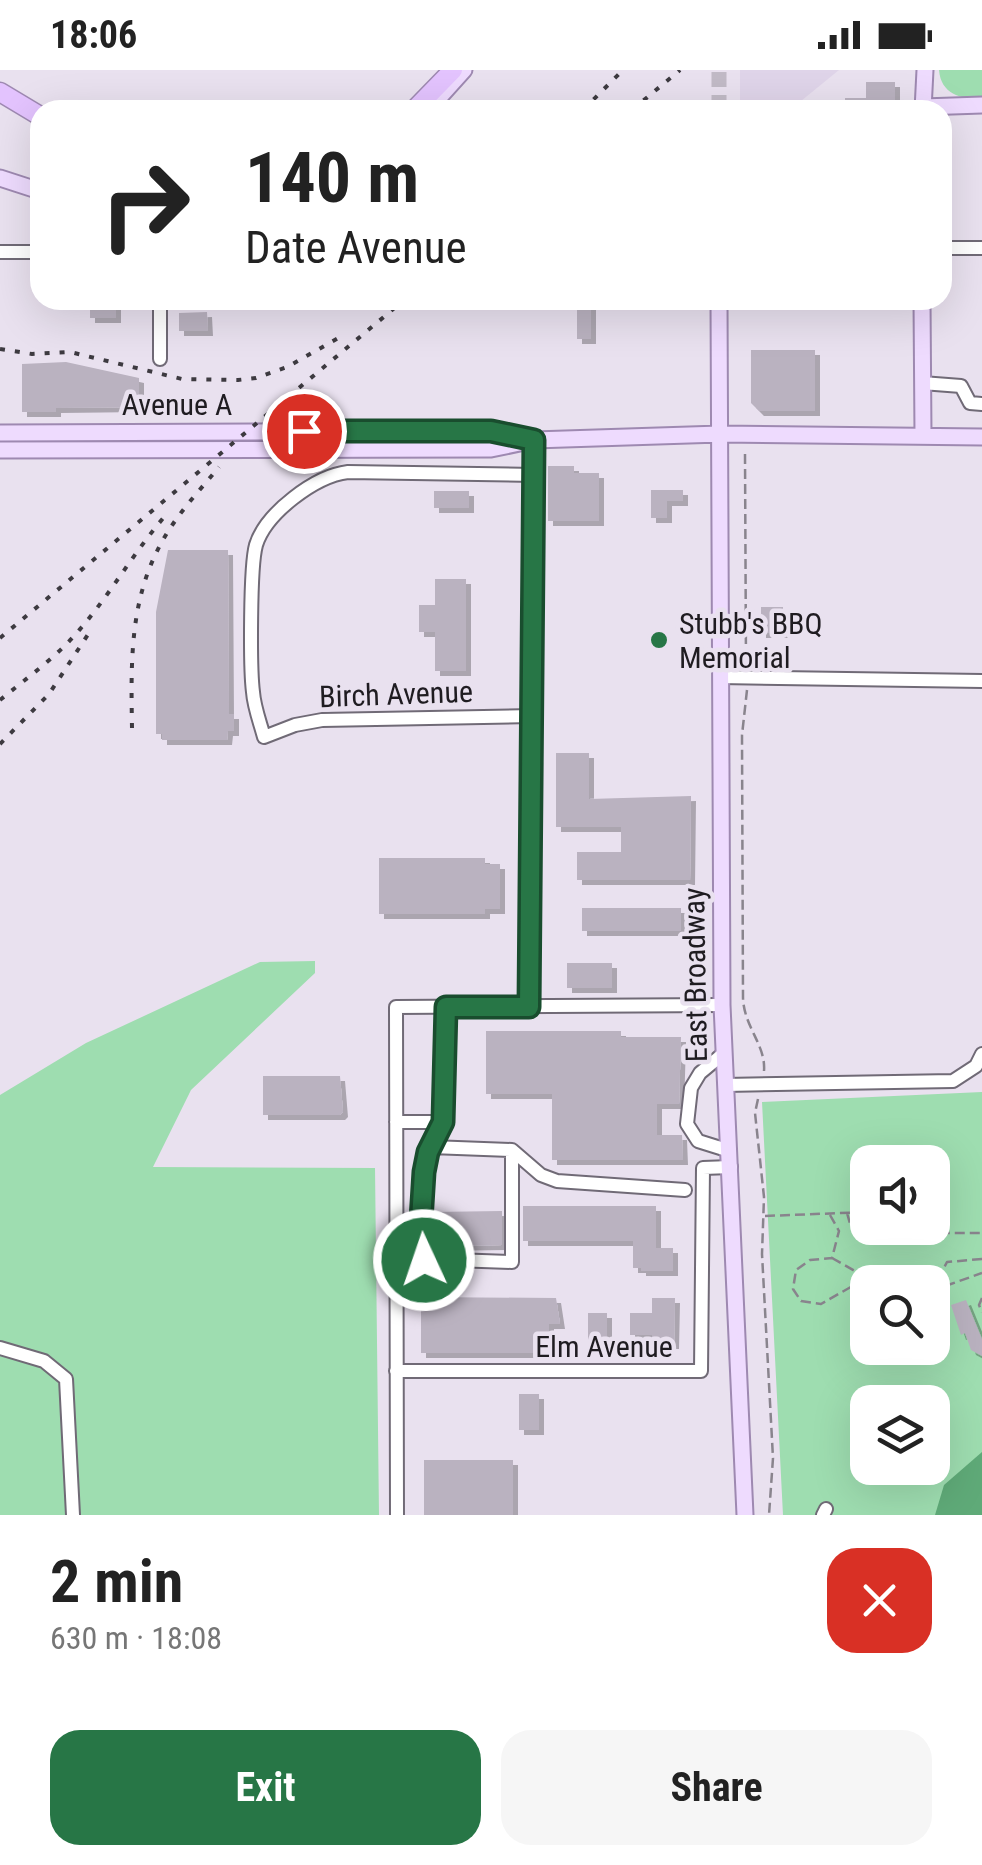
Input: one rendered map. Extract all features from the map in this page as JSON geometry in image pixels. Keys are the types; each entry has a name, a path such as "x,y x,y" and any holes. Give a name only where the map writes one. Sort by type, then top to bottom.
{"highway":[{"path":"424,100 453,70"},
{"path":"0,92 30,110"}],"main road":[{"path":"437,100 464,70"},
{"path":"923,100 924,70"},
{"path":"952,107 982,105"},
{"path":"0,178 30,188"},
{"name":"East Broadway","path":"720,310 722,1005 745,1515"},
{"path":"922,310 923,435"},
{"name":"Avenue A","path":"0,433 491,431 534,440"},
{"name":"Avenue A","path":"0,450 491,450 534,440 720,434 982,437"}],"street":[{"path":"952,248 982,248"},
{"path":"0,252 30,252"},
{"path":"160,310 160,359"},
{"path":"922,383 961,386 970,403 982,404"},
{"path":"529,1007 534,440"},
{"name":"Birch Avenue","path":"532,716 322,720 294,724 264,736 253,692 254,549 288,503 322,477 348,472 534,476"},
{"path":"720,677 982,681"},
{"path":"398,1515 396,1007 722,1005"},
{"path":"446,1007 443,1122 430,1147 424,1172 424,1260 512,1262 512,1150"},
{"path":"724,1053 700,1073 692,1088 688,1124 698,1141 730,1159"},
{"path":"725,1085 953,1081 980,1064"},
{"path":"396,1122 443,1122"},
{"path":"430,1147 512,1150 541,1175 557,1181 686,1190"},
{"name":"Elm Avenue","path":"396,1371 701,1371 703,1168 730,1159"},
{"path":"0,1348 44,1362 66,1379 73,1515"}],"path":[{"path":"745,454 742,998 748,1027 765,1060 755,1113 762,1156 764,1310 772,1458 769,1515"},
{"path":"830,1213 839,1238 832,1258"},
{"path":"847,1213 848,1222 862,1233 982,1233"},
{"path":"764,1216 850,1213"},
{"path":"838,1227 848,1222"},
{"path":"832,1258 855,1271 856,1284 821,1304 802,1301 793,1289 796,1270 810,1260 832,1258"},
{"path":"982,1259 947,1262 940,1275 944,1283 952,1285 982,1273"},
{"path":"982,1298 978,1305 982,1312"}],"shaded area":[{"path":"740,70 839,70 802,100 740,100"},
{"path":"939,70 982,70 982,99 966,98 948,90"},
{"path":"315,961 315,973 191,1090 153,1167 375,1168 379,1515 0,1515 0,1095 86,1043 260,962"},
{"path":"982,1092 982,1515 783,1515 762,1102"},
{"path":"982,1452 982,1515 935,1515 944,1485 950,1485 950,1480"}],"building":[{"path":"866,82 895,82 895,100 845,100 866,98"},
{"path":"90,310 116,310 116,318 90,318"},
{"path":"577,310 591,310 591,339 577,339"},
{"path":"207,312 208,331 179,331 179,313"},
{"path":"751,350 815,350 815,411 759,411 751,403"},
{"path":"66,362 139,378 139,407 22,412 22,364"},
{"path":"548,466 574,466 574,473 599,473 599,521 548,521"},
{"path":"651,490 683,490 683,501 667,501 667,518 651,518"},
{"path":"434,491 469,491 469,508 434,508"},
{"path":"168,550 228,550 229,714 234,714 234,731 228,731 227,740 162,740 162,734 156,734 156,612"},
{"path":"435,579 466,579 466,671 435,671 435,632 419,632 419,605 435,605"},
{"path":"761,607 783,607 783,633 761,633"},
{"path":"556,753 589,753 589,799 691,796 690,880 577,880 577,852 621,852 621,827 556,827"},
{"path":"379,858 485,858 485,864 500,864 500,909 485,909 485,914 379,914"},
{"path":"582,908 681,908 681,931 582,931"},
{"path":"567,963 612,963 612,988 567,988"},
{"path":"486,1031 621,1031 621,1037 681,1037 679,1104 657,1104 657,1135 682,1135 683,1160 552,1160 552,1094 486,1094"},
{"path":"263,1076 340,1076 343,1112 263,1115"},
{"path":"523,1206 656,1206 656,1248 673,1248 673,1271 633,1268 633,1241 523,1241"},
{"path":"502,1211 502,1245 434,1246 432,1212"},
{"path":"421,1297 556,1298 560,1324 549,1324 549,1353 421,1353"},
{"path":"652,1298 675,1298 674,1344 652,1344 652,1335 630,1335 630,1313 652,1313"},
{"path":"966,1300 982,1339 982,1356 971,1350 965,1333 961,1335 951,1305"},
{"path":"588,1313 607,1313 607,1346 588,1346"},
{"path":"519,1394 539,1394 539,1430 519,1430"},
{"path":"424,1460 513,1460 513,1515 424,1515"}],"tunnel":[{"path":"719,70 719,100"}],"railway":[{"path":"593,100 623,70"},
{"path":"644,100 680,70"},
{"path":"0,638 392,310"},
{"path":"0,349 32,354 70,352 182,379 238,380 287,367 342,336"},
{"path":"132,728 134,632 144,585 169,530 219,467"},
{"path":"0,700 72,638 165,516"},
{"path":"0,744 49,694 89,633"}],"place":[{"name":"Stubb's BBQ Memorial","path":"659,640"}],"route":[{"path":"304,431 491,431 534,440 529,1007 446,1007 443,1122 428,1152 424,1172 424,1260"}]}
